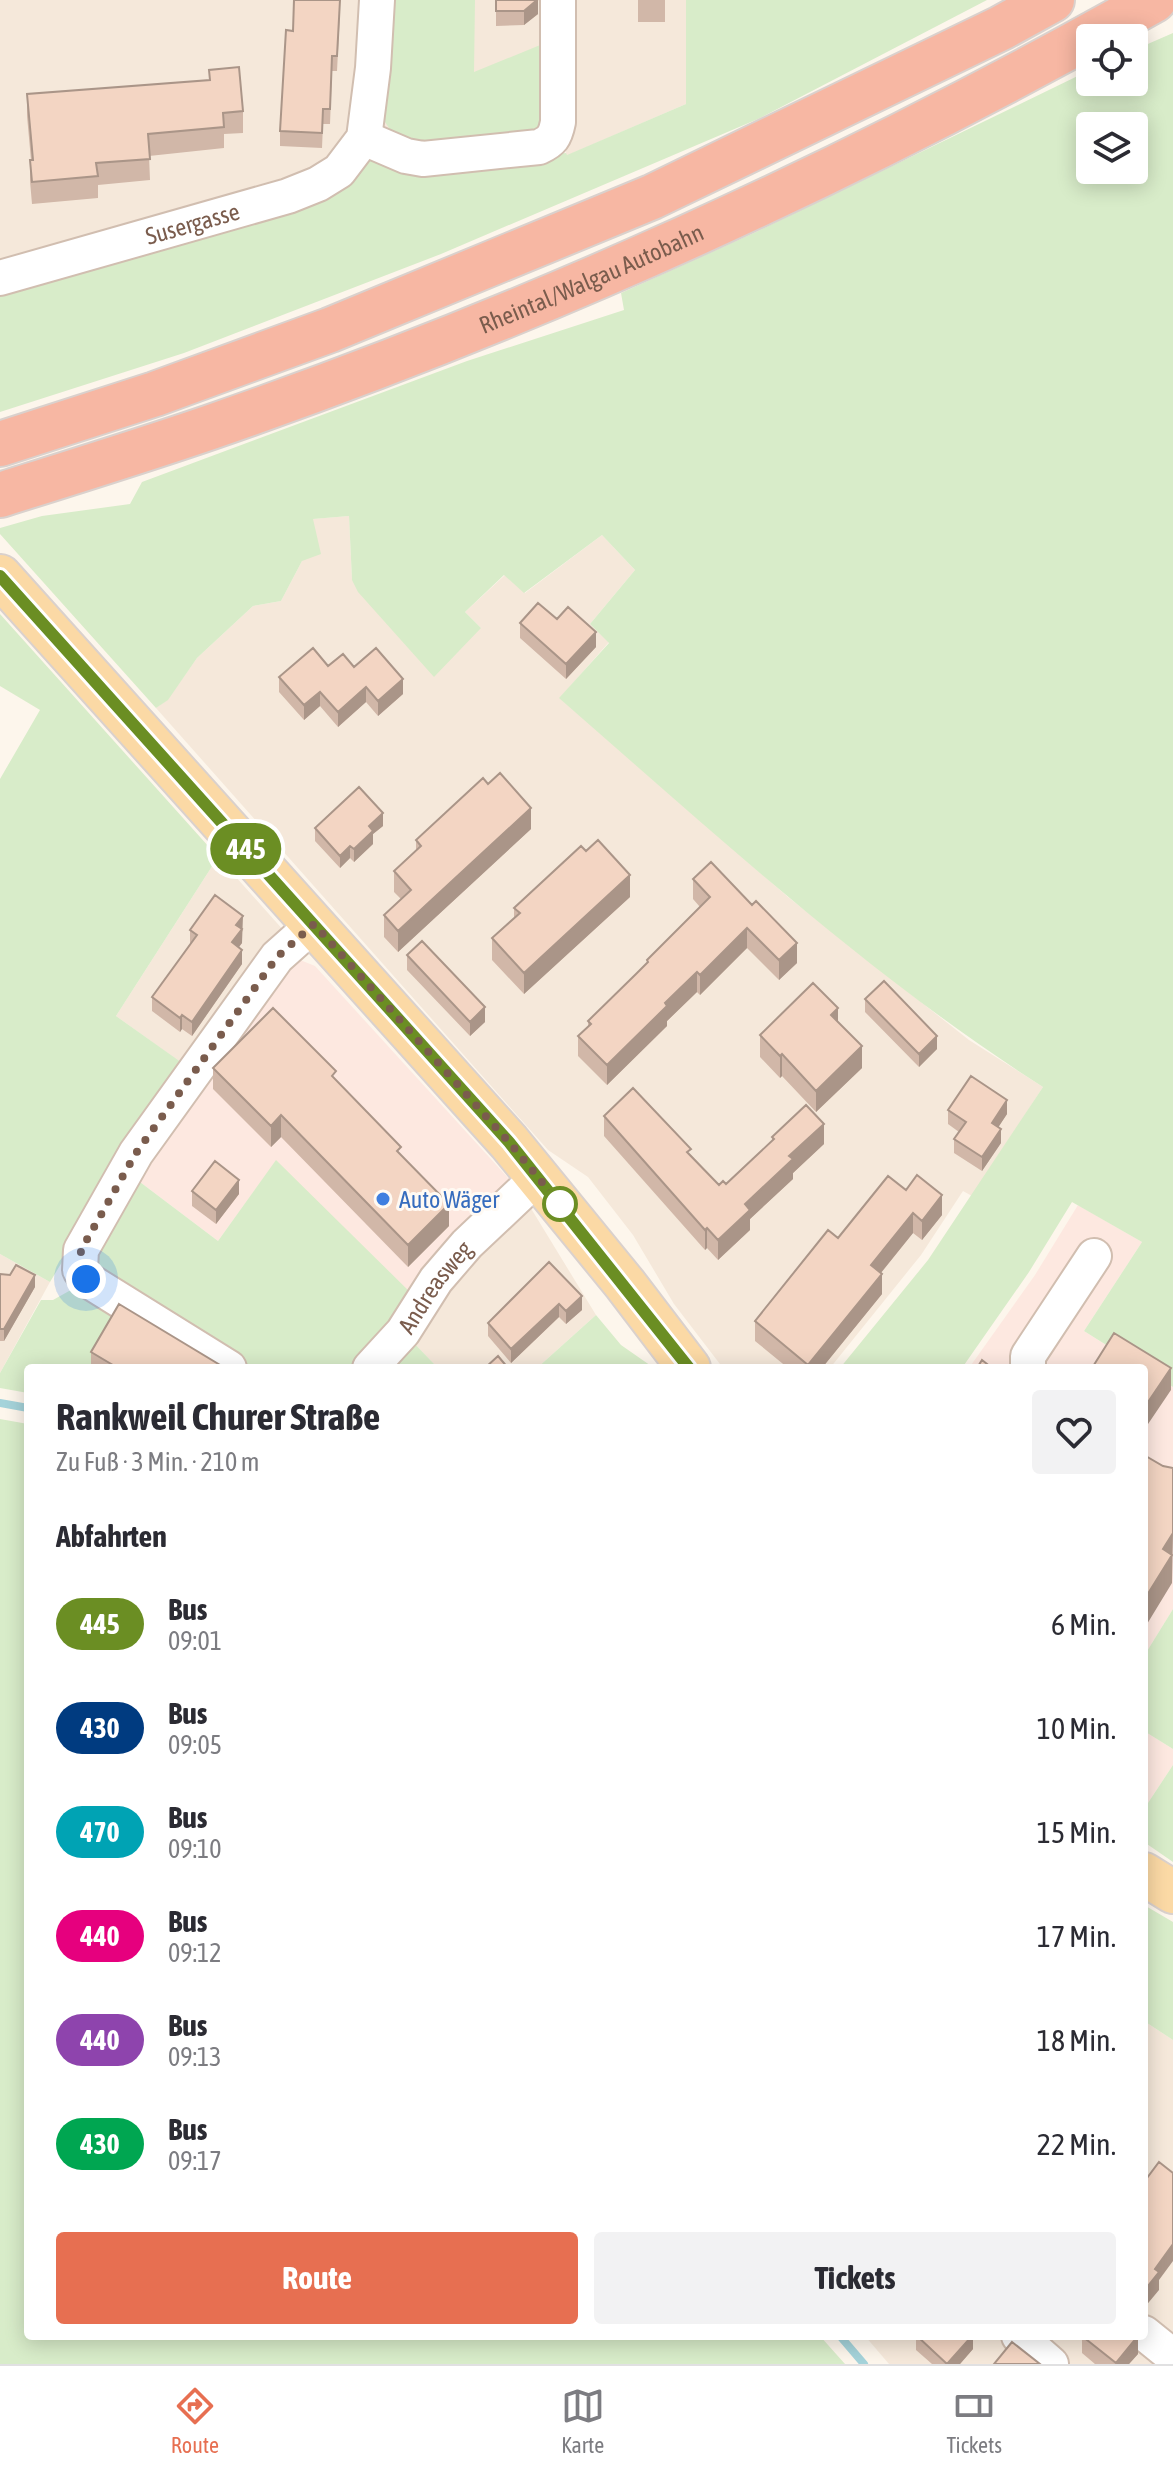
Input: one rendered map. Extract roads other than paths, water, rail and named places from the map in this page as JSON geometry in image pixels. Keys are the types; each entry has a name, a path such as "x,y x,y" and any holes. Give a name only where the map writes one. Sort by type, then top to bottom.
{"highway":[{"name":"Rheintal/Walgau Autobahn","path":"0,444 155,394 330,330 652,197 1001,28 1052,0"},
{"name":"Rheintal/Walgau Autobahn","path":"0,495 227,421 436,342 597,276 929,120 1154,0"}],"main road":[{"path":"0,576 538,1177 686,1364"},
{"path":"1148,1876 1173,1892"}],"street":[{"name":"Susergasse","path":"0,278 288,196 318,184 339,171 364,138 372,82 377,0"},
{"path":"364,138 406,156 423,159 539,147 550,142 558,122 558,0"},
{"path":"222,1364 94,1285 80,1270 81,1250 136,1153 277,957 314,924"},
{"name":"Andreasweg","path":"374,1364 403,1332 428,1291 457,1256 538,1177"},
{"path":"1028,1364 1028,1356 1094,1256"},
{"path":"1148,2337 1169,2356"},
{"path":"1024,2340 1051,2364"}],"waterway":[{"path":"0,1403 24,1407"},
{"path":"843,2340 864,2364"}],"place":[{"name":"Auto Wäger","path":"383,1199"}]}
